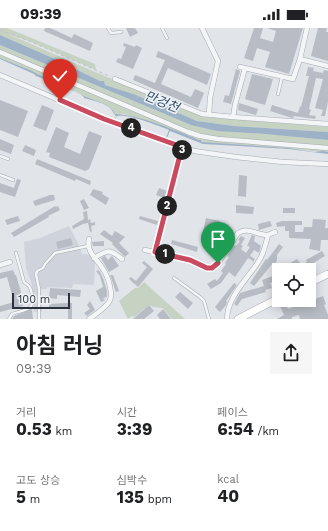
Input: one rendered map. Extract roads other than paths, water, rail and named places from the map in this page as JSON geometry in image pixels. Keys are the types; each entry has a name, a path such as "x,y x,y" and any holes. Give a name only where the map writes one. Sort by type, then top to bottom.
{"street":[{"path":"202,28 218,61 210,98 209,115"},
{"path":"233,117 243,67 293,79 300,59 307,28"},
{"path":"0,52 200,136 218,139 328,148"},
{"path":"300,59 328,66"},
{"path":"0,75 91,114 182,147 206,153 236,157 283,162 328,164"},
{"path":"115,79 195,111 209,115 328,124"},
{"path":"155,252 182,147"},
{"path":"145,250 190,260 210,269 218,263 238,233 243,230 250,230 268,235 276,232"},
{"path":"227,319 227,312 232,300 261,258 268,235"},
{"path":"89,239 88,246 94,258 104,269 111,298 109,302 90,319"},
{"path":"94,258 110,251 114,252 122,259"},
{"path":"0,265 10,262"},
{"path":"316,280 328,274"},
{"path":"238,319 272,302"}],"lane":[{"path":"108,28 111,33 121,32"},
{"path":"162,28 167,38"},
{"path":"278,94 282,77"},
{"path":"0,156 8,159"},
{"path":"0,175 13,180"},
{"path":"39,319 39,289 36,274 37,271 43,268 55,253 88,246"},
{"path":"9,319 12,314 29,309 33,300 32,290 30,286 24,282 16,253"},
{"path":"174,278 200,296 204,301 208,319"}],"water":[{"path":"0,35 100,81 104,81 105,85 136,95 197,121 234,126 328,132 328,140 217,131 191,125 0,45"},
{"path":"0,58 30,70 76,92 36,76"},
{"path":"80,94 107,105 113,110 115,114 146,120 201,140 202,142 288,148 314,152 323,151 328,152 328,154 288,149 203,144 170,131 165,140 169,130 143,120 129,117 117,116 115,119 116,116 108,106 84,98"}],"water label":[{"name":"만겅천","path":"162,101"}]}
